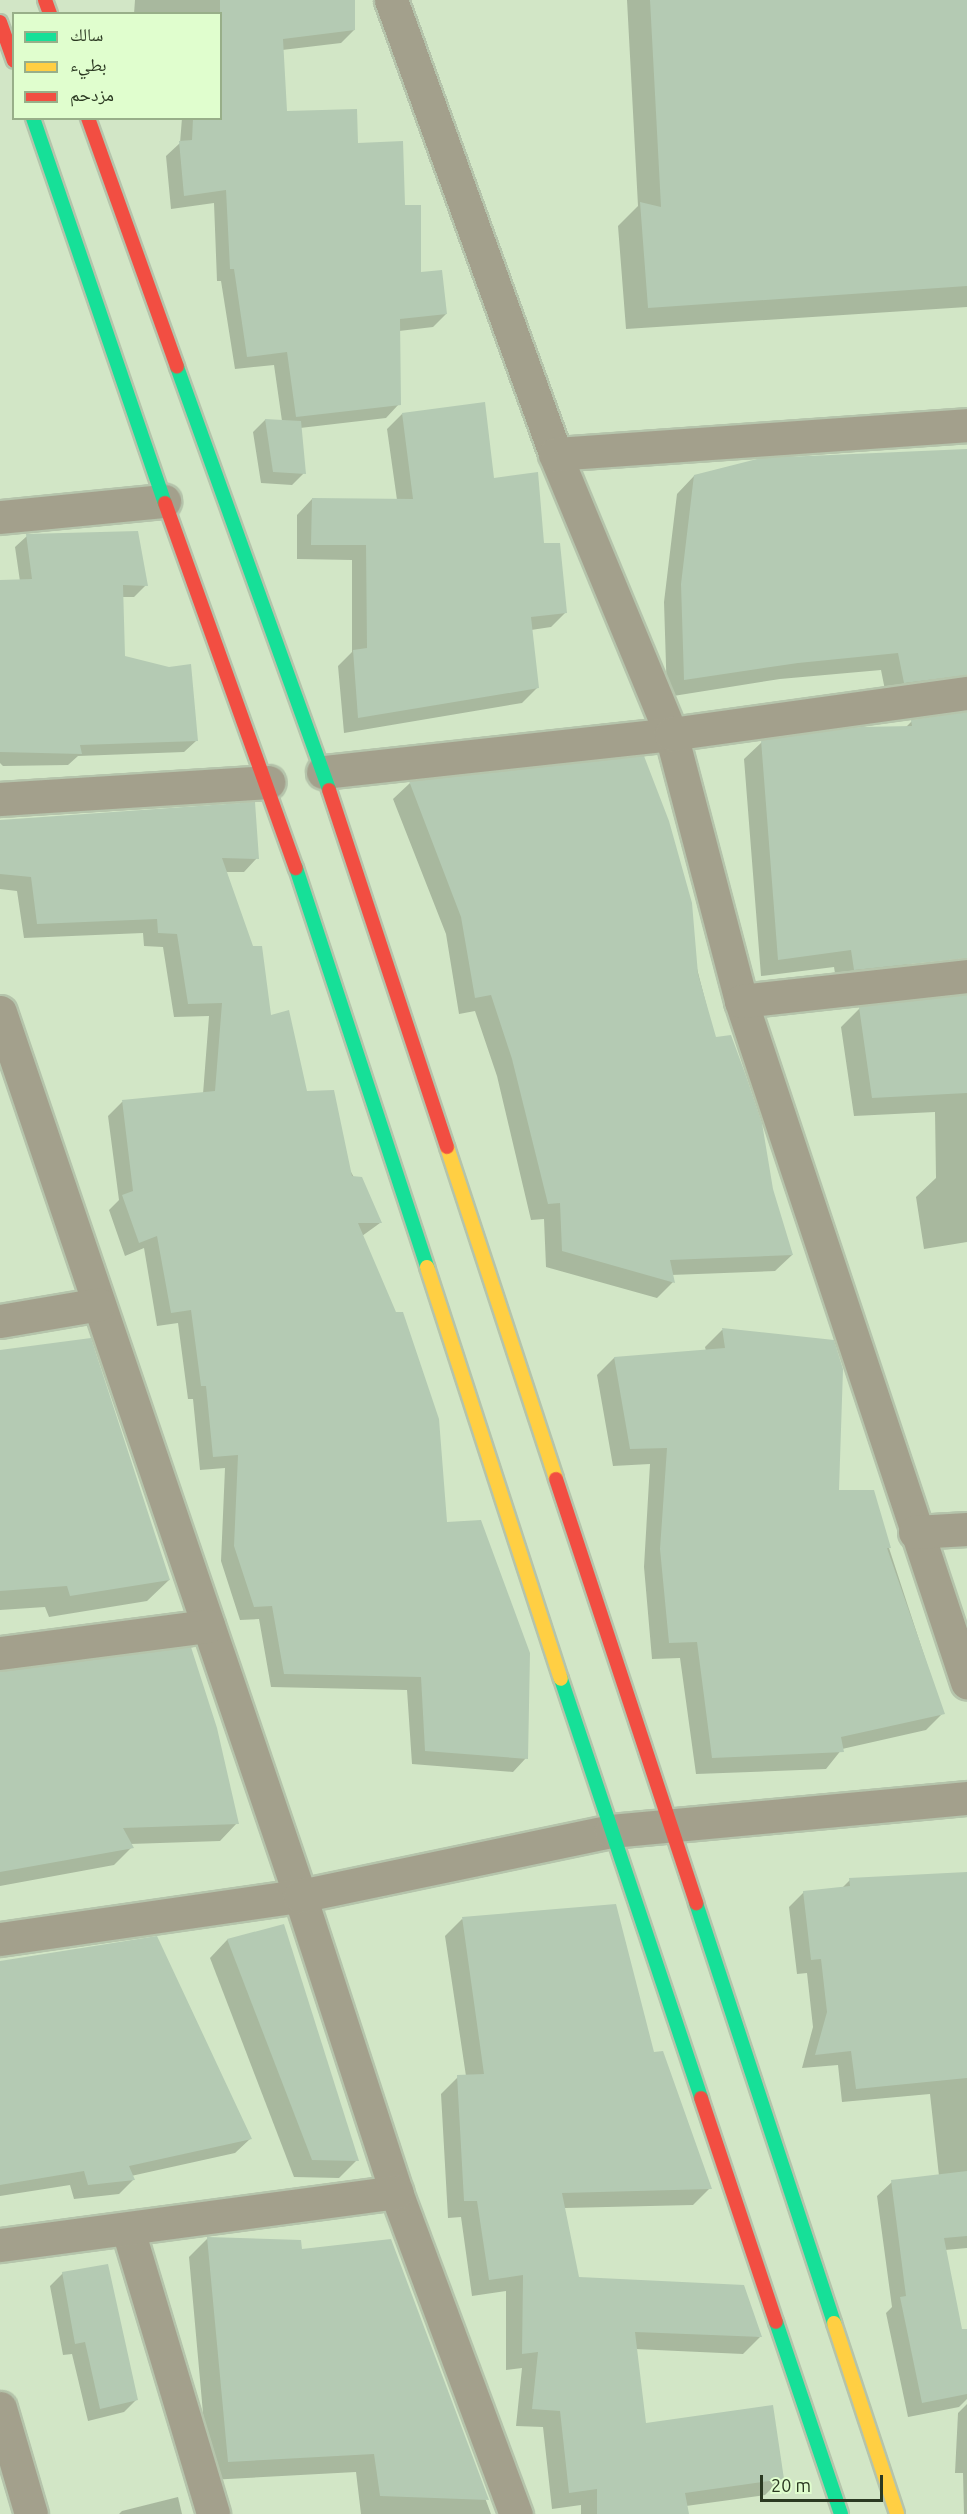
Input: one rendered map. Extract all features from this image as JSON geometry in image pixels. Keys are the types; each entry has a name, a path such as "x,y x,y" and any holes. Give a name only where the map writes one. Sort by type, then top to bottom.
{"street":[{"path":"391,0 555,454 671,734 741,1000 915,1533 967,1682"},
{"path":"0,22 12,56"},
{"path":"34,120 164,501 268,782 611,1831 841,2514"},
{"path":"89,120 322,772 897,2514"},
{"path":"555,454 967,425"},
{"path":"0,517 164,501"},
{"path":"322,772 671,734 967,693"},
{"path":"0,799 268,782"},
{"path":"741,1000 967,976"},
{"path":"0,1012 11,1077 99,1304 300,1896 396,2192 516,2514"},
{"path":"0,1321 99,1304"},
{"path":"915,1533 967,1529"},
{"path":"0,1653 208,1626"},
{"path":"0,1939 300,1896 611,1831 967,1798"},
{"path":"0,2245 128,2230 396,2192"},
{"path":"128,2230 213,2514"},
{"path":"0,2408 32,2514"}],"building":[{"path":"220,0 355,0 355,30 283,39 287,111 357,109 358,143 403,141 405,205 421,205 421,272 442,270 447,314 400,319 401,405 296,417 287,352 247,357 234,269 230,269 226,190 184,196 179,141 192,140 193,120 222,120 222,12 220,12"},
{"path":"650,0 967,0 967,286 648,308 640,202 661,207"},
{"path":"485,402 494,478 538,472 544,543 560,543 567,613 531,617 539,688 358,718 353,650 367,648 366,545 311,545 312,498 413,499 402,413"},
{"path":"265,419 301,421 306,474 273,472"},
{"path":"967,449 967,675 904,683 898,653 798,663 684,680 681,584 694,475 761,458"},
{"path":"138,531 148,586 123,585 125,656 169,667 191,664 198,741 80,745 82,754 0,752 0,580 32,579 26,534"},
{"path":"967,712 967,958 854,970 851,950 778,960 761,740 861,727 912,726 911,720"},
{"path":"644,756 669,821 692,903 698,974 716,1037 731,1035 745,1073 762,1123 773,1189 793,1255 670,1260 675,1283 562,1251 560,1203 548,1204 512,1059 491,995 475,998 461,917 409,781"},
{"path":"255,802 259,859 222,858 253,946 262,946 271,1015 289,1010 307,1091 334,1090 352,1176 362,1177 382,1223 358,1223 396,1312 403,1312 439,1419 447,1522 481,1520 530,1653 528,1759 425,1751 421,1677 284,1674 272,1606 254,1607 234,1546 238,1455 213,1457 206,1386 201,1386 191,1310 171,1313 157,1236 139,1243 122,1195 133,1191 122,1100 215,1091 222,1003 188,1004 177,934 158,933 157,919 37,924 31,877 0,874 0,820"},
{"path":"967,995 967,1093 872,1098 859,1007"},
{"path":"722,1328 834,1340 843,1369 839,1490 874,1490 891,1548 887,1548 945,1714 841,1737 844,1752 712,1758 697,1642 669,1643 660,1549 667,1448 630,1449 614,1357 725,1348"},
{"path":"91,1338 170,1580 70,1596 67,1586 0,1591 0,1350"},
{"path":"191,1647 217,1728 239,1824 123,1828 134,1848 0,1872 0,1671"},
{"path":"967,1872 967,2078 856,2089 851,2051 815,2055 827,2012 821,1959 811,1960 803,1891 850,1886 849,1878"},
{"path":"616,1904 654,2052 663,2051 712,2189 562,2193 579,2277 744,2285 762,2337 635,2332 646,2423 773,2405 784,2479 685,2493 689,2514 597,2514 597,2489 569,2493 560,2411 532,2409 538,2352 522,2354 523,2275 489,2280 477,2201 464,2201 457,2075 484,2074 462,1917"},
{"path":"284,1924 359,2161 312,2160 227,1939"},
{"path":"157,1936 252,2139 129,2166 135,2180 88,2185 84,2171 0,2185 0,1961"},
{"path":"967,2171 967,2236 944,2238 962,2329 967,2329 967,2394 922,2403 900,2297 906,2296 891,2180"},
{"path":"207,2237 301,2240 302,2249 391,2239 489,2500 380,2496 374,2454 228,2462"},
{"path":"108,2264 138,2400 100,2409 85,2342 75,2344 62,2272"}],"traffic: fast":[{"path":"34,120 165,503"},
{"path":"177,367 329,790"},
{"path":"296,868 427,1267"},
{"path":"561,1679 701,2098"},
{"path":"696,1903 834,2323"},
{"path":"776,2322 841,2514"}],"traffic: slow":[{"path":"447,1147 556,1479"},
{"path":"427,1267 561,1679"},
{"path":"834,2323 897,2514"}],"traffic: jam":[{"path":"45,0 49,12"},
{"path":"0,22 12,55"},
{"path":"89,120 177,367"},
{"path":"165,503 296,868"},
{"path":"329,790 447,1147"},
{"path":"556,1479 696,1903"},
{"path":"701,2098 776,2322"}]}
